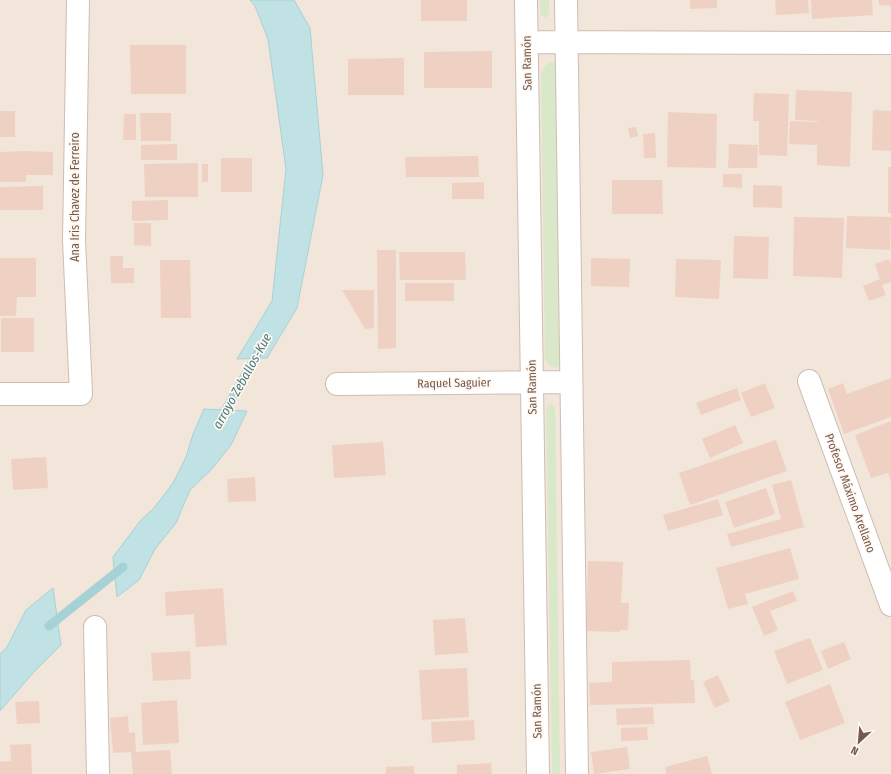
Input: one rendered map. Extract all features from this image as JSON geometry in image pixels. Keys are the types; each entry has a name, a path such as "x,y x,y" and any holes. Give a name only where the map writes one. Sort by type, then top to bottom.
{"street":[{"name":"Ana Iris Chavez de Ferreiro","path":"0,394 81,394 74,240 78,0"},
{"name":"San Ramón","path":"526,0 538,774"},
{"path":"566,0 577,774"},
{"path":"527,42 891,43"},
{"name":"Profesor Máximo Arellano","path":"809,381 891,604"},
{"name":"Raquel Saguier","path":"337,384 571,382"},
{"path":"95,627 98,774"}],"shaded area":[{"path":"0,0 891,0 891,774 0,774"}],"green space":[{"path":"540,0 549,0 549,14 547,17 543,17 540,14"},
{"path":"549,63 555,63 559,68 560,364 557,368 547,363 545,359 541,75 544,67"},
{"path":"550,404 554,406 555,409 560,774 552,774 546,409"}],"water":[{"path":"250,0 294,0 310,28 323,175 297,308 267,358 237,359 272,301 286,169 268,39 255,6"},
{"path":"204,409 247,411 231,445 212,469 190,490 176,523 155,549 139,580 117,597 113,557 141,520 154,508 173,483 186,457 193,434"},
{"path":"53,588 61,645 34,672 0,711 0,654 7,647 26,610"}],"building":[{"path":"421,0 467,0 467,21 421,21"},
{"path":"690,0 717,0 717,8 690,9"},
{"path":"775,0 808,0 809,13 776,15"},
{"path":"811,0 872,0 873,15 812,19"},
{"path":"879,0 891,0 891,6 879,5"},
{"path":"130,45 186,45 186,94 131,94"},
{"path":"492,51 492,88 424,88 424,52"},
{"path":"404,58 404,95 348,95 348,59"},
{"path":"796,90 852,92 850,167 817,165 817,145 789,144 790,121 818,121 795,120"},
{"path":"754,93 789,94 787,156 759,155 759,121 753,121"},
{"path":"873,110 891,111 891,151 872,150"},
{"path":"0,111 15,111 15,137 0,137"},
{"path":"668,112 717,114 716,168 667,167"},
{"path":"140,113 171,113 171,141 141,141"},
{"path":"124,114 136,114 136,140 123,140"},
{"path":"636,127 638,136 630,138 628,128"},
{"path":"655,133 656,158 644,158 643,134"},
{"path":"177,144 177,160 141,160 141,145"},
{"path":"729,144 758,145 757,168 728,168"},
{"path":"0,152 53,152 53,175 26,175 26,182 0,182"},
{"path":"478,156 479,177 406,177 405,157"},
{"path":"221,158 252,158 252,192 221,192"},
{"path":"198,163 198,197 145,197 144,164"},
{"path":"202,164 208,164 208,182 202,182"},
{"path":"888,167 891,167 891,213 888,213"},
{"path":"723,174 742,174 742,188 723,187"},
{"path":"612,180 662,180 663,214 612,214"},
{"path":"484,182 484,199 452,199 452,183"},
{"path":"753,185 782,186 782,208 753,207"},
{"path":"43,186 43,210 0,210 0,187"},
{"path":"168,200 168,220 132,221 132,201"},
{"path":"847,216 891,217 890,250 846,248"},
{"path":"794,217 844,218 842,278 793,276"},
{"path":"134,223 151,223 151,246 134,245"},
{"path":"734,236 769,237 768,279 733,278"},
{"path":"377,250 396,250 396,348 378,349"},
{"path":"399,252 465,252 466,280 400,280"},
{"path":"110,256 123,256 123,268 134,268 134,283 111,283"},
{"path":"0,258 36,258 36,297 17,297 16,316 0,316"},
{"path":"591,258 630,259 629,287 591,286"},
{"path":"676,259 721,260 719,299 675,297"},
{"path":"889,259 891,264 891,282 882,285 886,295 869,301 863,286 880,279 875,264"},
{"path":"160,260 190,260 191,318 161,318"},
{"path":"405,283 454,283 454,301 405,301"},
{"path":"342,290 374,290 374,328 365,329"},
{"path":"1,318 34,318 34,352 1,352"},
{"path":"891,378 891,417 844,434 828,389 843,383 847,394"},
{"path":"765,383 775,408 751,417 741,393"},
{"path":"737,388 741,400 701,415 696,403"},
{"path":"891,421 891,482 888,473 871,478 855,435"},
{"path":"735,425 743,443 710,458 702,439"},
{"path":"776,440 787,471 690,505 679,473"},
{"path":"383,442 386,475 334,478 332,445"},
{"path":"46,457 48,488 13,490 11,459"},
{"path":"255,477 256,501 228,502 227,479"},
{"path":"791,480 804,527 731,547 727,534 781,519 772,485"},
{"path":"766,488 775,514 734,528 725,502"},
{"path":"718,499 723,515 668,531 663,515"},
{"path":"790,548 799,579 745,594 748,604 728,609 716,568"},
{"path":"588,561 623,562 621,603 629,603 628,630 620,630 620,632 586,631"},
{"path":"223,588 227,645 196,647 194,614 166,616 165,592"},
{"path":"793,591 797,601 770,611 778,630 764,636 752,607"},
{"path":"465,618 468,653 435,655 433,620"},
{"path":"810,638 823,670 787,684 774,651"},
{"path":"844,642 851,659 828,669 821,651"},
{"path":"190,651 191,679 153,681 151,653"},
{"path":"690,660 691,680 694,680 695,703 590,705 589,683 612,682 612,662"},
{"path":"467,668 469,717 422,720 419,670"},
{"path":"718,675 730,701 715,708 703,682"},
{"path":"830,684 845,723 800,740 785,702"},
{"path":"177,700 179,743 143,745 141,703"},
{"path":"39,701 40,723 17,724 15,702"},
{"path":"653,707 654,724 617,725 616,709"},
{"path":"128,716 129,733 135,732 136,752 170,750 172,774 133,774 131,752 113,753 110,718"},
{"path":"474,720 475,740 432,743 431,722"},
{"path":"647,727 648,740 621,741 621,728"},
{"path":"31,744 32,774 0,774 0,762 11,761 10,745"},
{"path":"627,747 630,769 594,774 591,752"},
{"path":"707,756 712,774 666,774 665,767"},
{"path":"491,763 492,774 457,774 457,765"},
{"path":"414,766 414,774 386,774 386,767"}],"waterway":[{"name":"arroyo Zeballos-Kue","path":"220,420 260,349"},
{"name":"arroyo Zeballos-Kue","path":"49,626 123,567"}]}
